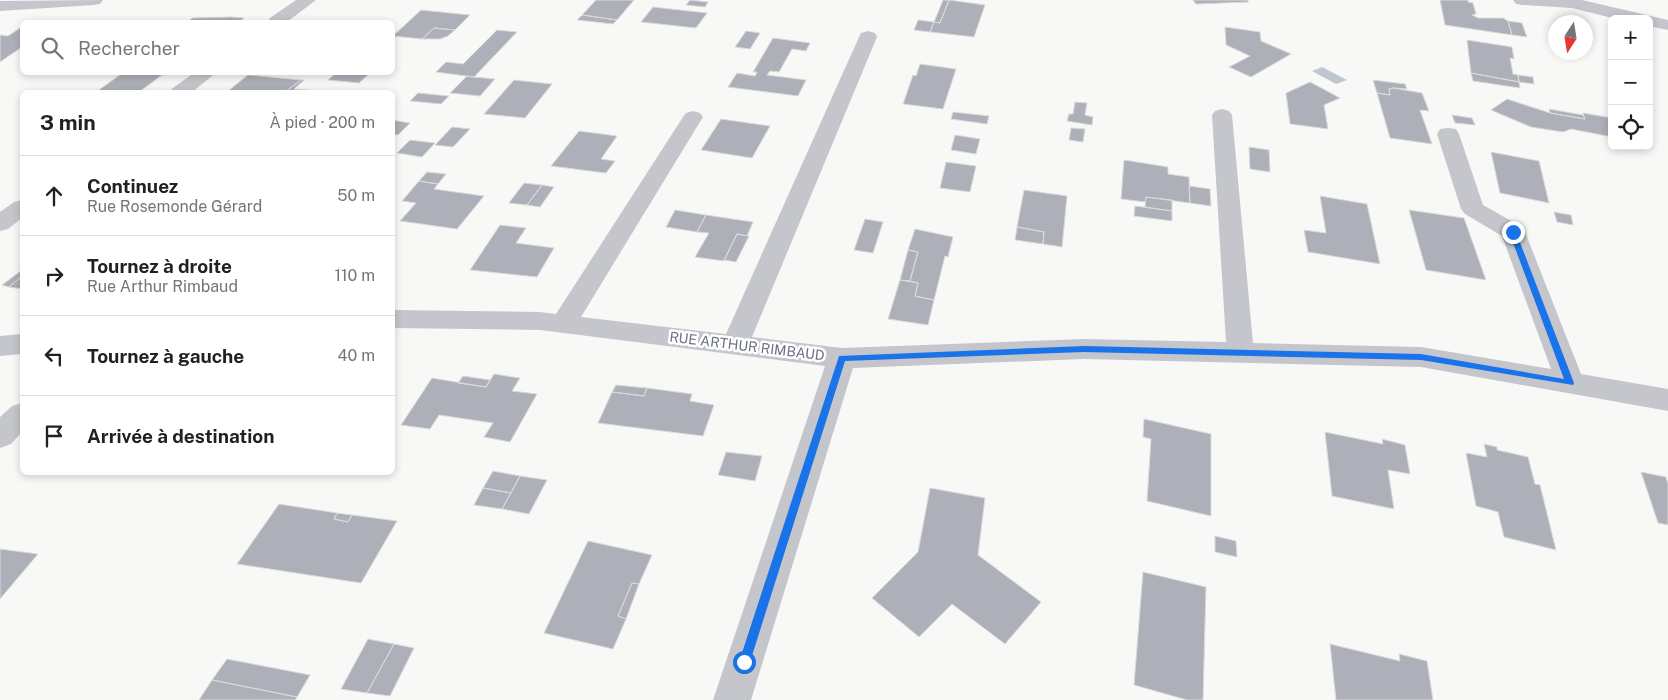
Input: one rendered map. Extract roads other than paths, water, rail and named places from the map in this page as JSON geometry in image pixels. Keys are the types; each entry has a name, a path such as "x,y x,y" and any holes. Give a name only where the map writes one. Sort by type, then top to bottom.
{"street":[{"path":"0,6 94,0"},
{"path":"279,20 307,0"},
{"path":"1522,0 1572,3 1623,15"},
{"path":"1653,22 1668,25"},
{"path":"734,345 868,37"},
{"path":"183,90 204,75"},
{"path":"1222,115 1240,353"},
{"path":"563,324 694,117"},
{"path":"1448,134 1473,208 1513,232 1570,383"},
{"path":"0,224 20,209"},
{"name":"RUE ARTHUR RIMBAUD","path":"395,319 540,321 842,358 1084,349 1421,357 1668,400"},
{"path":"0,346 20,344"},
{"path":"732,700 842,358"},
{"path":"0,436 20,416"}]}
